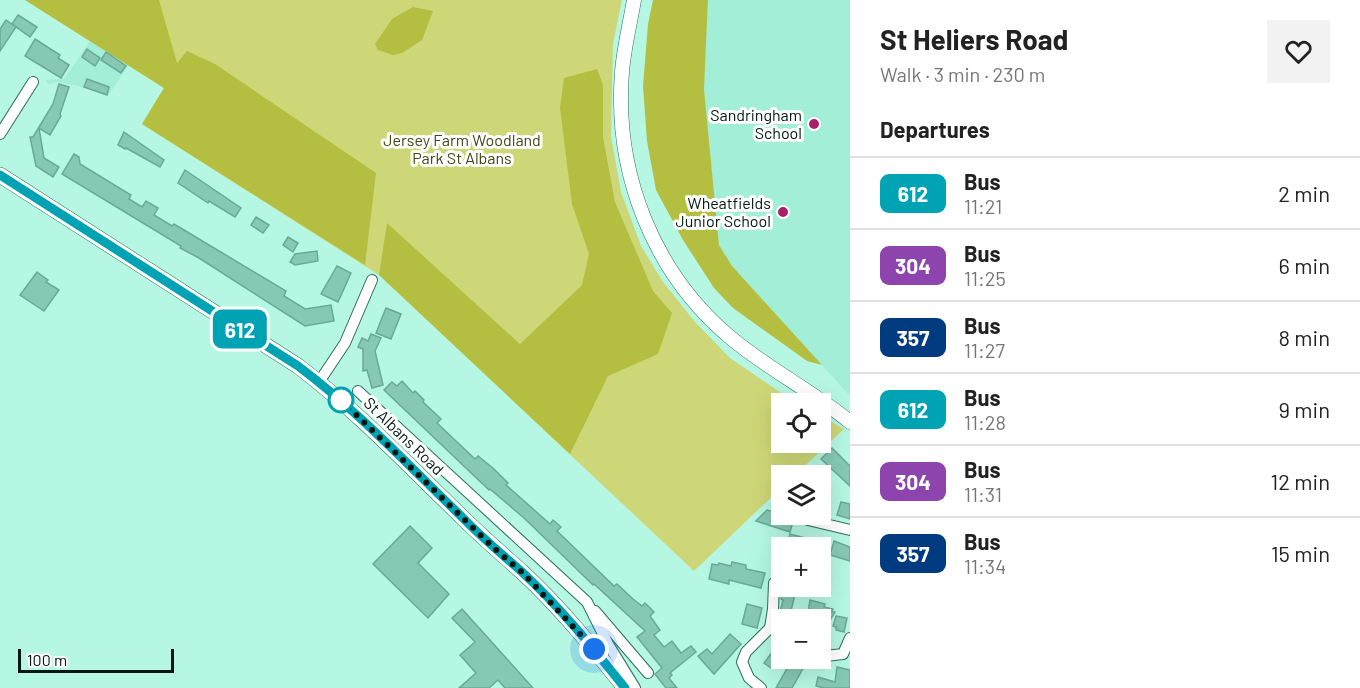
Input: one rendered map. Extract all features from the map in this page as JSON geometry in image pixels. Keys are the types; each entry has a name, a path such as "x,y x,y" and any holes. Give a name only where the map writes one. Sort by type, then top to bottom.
{"main road":[{"name":"St Albans Road","path":"0,175 298,366 319,382 356,413 461,517 523,573 586,639 625,688"}],"street":[{"path":"634,0 622,71 622,123 625,150 637,199 657,247 701,311 753,355 829,405 850,422"},
{"path":"0,134 33,82"},
{"path":"319,382 345,343 372,280"},
{"path":"358,391 587,602 648,673"},
{"path":"825,525 850,530"},
{"path":"761,688 749,678 742,662 746,652 770,628 774,597"},
{"path":"587,602 608,644 635,688"},
{"path":"831,655 843,654 850,638"}],"shaded area":[{"name":"Wheatfields Junior School","path":"708,0 850,0 850,396 732,266 719,245 704,89"},
{"path":"90,41 128,65 108,96 79,86 58,82 48,84 46,80 65,78"}],"green space":[{"name":"Jersey Farm Woodland Park St Albans","path":"25,0 622,0 613,44 611,136 621,192 641,246 663,282 696,323 730,358 781,393 771,393 771,453 818,453 806,465 771,465 771,498 694,571 379,275 142,124 164,88"},
{"path":"25,0 159,0 177,63 187,51 215,64 376,173 365,265 142,124 164,88"},
{"path":"653,0 708,0 704,89 719,245 732,266 822,365 807,361 733,308 714,288 683,240 656,190 647,141 643,86 648,24"},
{"path":"413,7 433,11 422,40 402,53 393,55 378,50 375,44 392,19"},
{"path":"597,69 603,85 603,137 615,202 653,291 672,313 658,354 608,376 570,454 379,275 387,223 520,344 582,285 589,254 572,204 560,108 564,78"},
{"name":"Jersey Farm Woodland Park St Albans","path":"831,422 844,429 831,441"}],"building":[{"path":"18,15 37,27 30,37 12,24"},
{"path":"6,20 16,27 0,51 0,29"},
{"path":"35,39 60,55 58,58 69,65 61,78 25,56"},
{"path":"87,49 100,58 95,66 82,57"},
{"path":"106,52 126,66 121,73 101,60"},
{"path":"87,79 109,87 107,95 84,87"},
{"path":"59,84 69,87 61,116 50,135 39,128 44,158 59,167 53,177 36,166 30,137 33,137 53,104"},
{"path":"124,132 164,160 160,167 118,145"},
{"path":"74,154 79,157 80,164 131,195 129,199 142,207 146,201 158,208 154,215 172,226 174,224 286,291 284,296 305,309 331,305 334,321 305,326 180,248 181,246 62,174"},
{"path":"185,170 241,208 235,217 209,201 208,203 178,183"},
{"path":"256,217 269,225 263,233 251,225"},
{"path":"288,237 298,243 293,252 283,245"},
{"path":"317,251 318,261 295,265 290,262 295,254"},
{"path":"337,266 351,273 338,302 321,294"},
{"path":"37,272 48,280 46,282 59,290 44,311 20,295"},
{"path":"386,308 401,314 391,339 376,333"},
{"path":"371,334 381,338 375,351 383,385 372,388 367,370 363,371 363,349 358,347 362,338 368,341"},
{"path":"402,381 413,393 415,391 441,419 437,423 475,459 478,456 494,469 508,483 506,485 550,524 553,520 561,527 557,531 614,586 617,584 642,606 645,603 654,612 650,616 660,630 654,635 664,647 672,641 681,653 691,646 696,652 670,673 672,675 669,678 677,688 666,688 655,674 662,668 637,637 645,631 593,585 524,518 489,490 384,390 392,382 397,386"},
{"path":"831,449 850,466 850,486 831,468 831,465 827,465 821,459 827,453 831,453"},
{"path":"841,502 850,504 850,519 837,515"},
{"path":"767,510 771,511 771,525 792,525 790,532 756,521"},
{"path":"410,526 432,548 418,563 449,594 428,618 373,564"},
{"path":"834,541 850,547 850,561 831,555"},
{"path":"732,562 746,565 746,569 765,573 761,588 729,580 729,584 709,579 712,564 731,566"},
{"path":"781,597 794,597 791,609 781,609 783,600"},
{"path":"810,600 825,604 824,607 833,609 832,612 835,612 831,619 831,609 809,609"},
{"path":"747,604 762,608 757,628 742,624"},
{"path":"462,609 533,688 505,688 498,680 489,688 459,688 476,673 460,655 475,642 452,618"},
{"path":"836,616 847,618 844,632 836,630 833,626"},
{"path":"730,634 741,644 714,674 698,656 707,649 712,654"},
{"path":"771,653 771,668 764,663"},
{"path":"837,667 850,670 850,688 816,686 818,677 835,682"},
{"path":"787,669 803,669 792,688 776,688"}],"bus line":[{"name":"612","path":"0,175 298,366 319,382 356,413 461,517 523,573 586,639 625,688"}],"place":[{"name":"Sandringham School","path":"814,124"},
{"name":"Wheatfields Junior School","path":"783,212"}],"route":[{"path":"341,400 461,517 523,573 594,649"}]}
